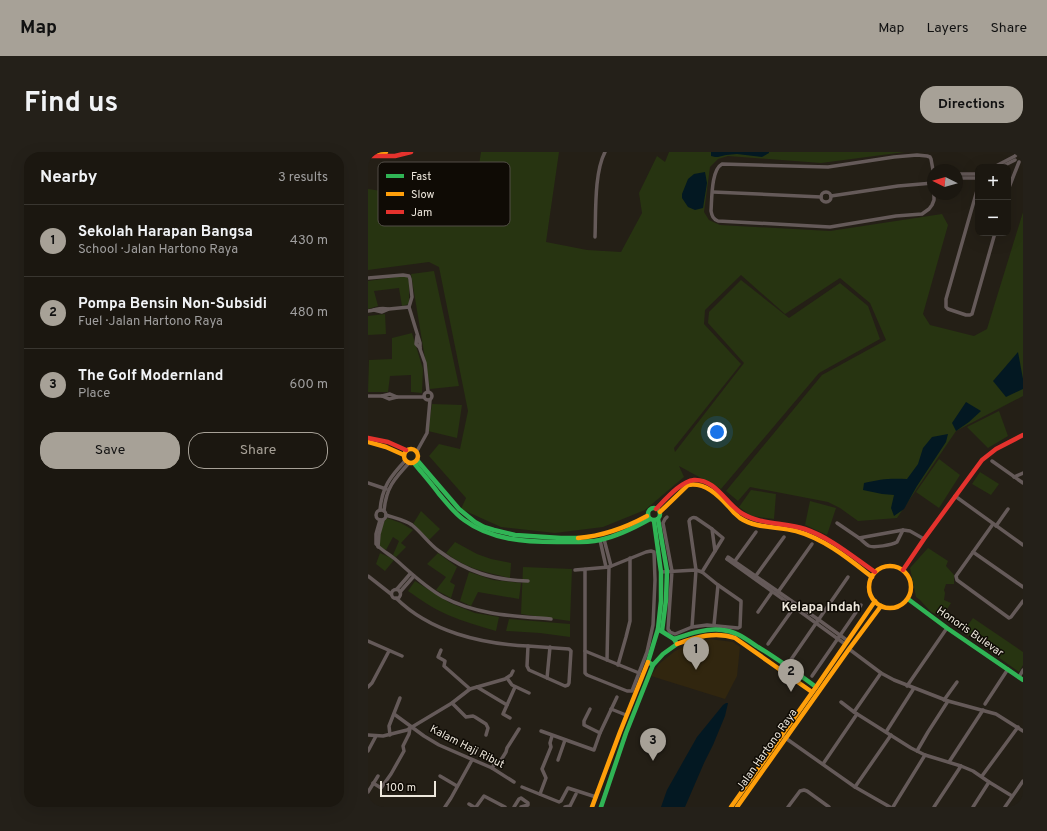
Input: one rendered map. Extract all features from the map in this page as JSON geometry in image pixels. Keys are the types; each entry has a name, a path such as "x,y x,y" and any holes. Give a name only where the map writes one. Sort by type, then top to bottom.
{"street":[{"path":"378,152 386,152"},
{"path":"368,156 395,156 411,152"},
{"path":"595,237 597,186 601,160 605,152"},
{"path":"1006,164 1015,158 1018,153 1020,152 1023,154"},
{"path":"932,164 930,157 917,155 828,167 722,164 714,174 711,214 714,219 718,221 823,227 896,216 922,214 929,209 934,200"},
{"path":"1001,164 1015,158 1021,161 1011,184"},
{"path":"963,174 975,174"},
{"path":"963,178 975,178"},
{"path":"713,192 821,197 826,192 831,196 898,186 927,184"},
{"path":"821,197 825,202 830,201 831,196"},
{"path":"975,198 946,299 948,309 966,315 972,314 994,236"},
{"path":"368,278 404,274 409,276 412,298 409,307 418,335 416,344 420,349 426,372 428,392 432,395 430,400 427,432 417,451 418,454 412,462 393,476 380,500 382,510 386,515 410,524 438,550 463,567 494,578 528,581"},
{"path":"368,311 374,310 382,312 389,309 409,307"},
{"path":"424,397 428,392"},
{"path":"368,396 382,396 390,400 397,397 424,397 427,400 430,400"},
{"path":"903,570 978,465 987,455 1023,435"},
{"path":"368,438 385,441 405,453 454,511 464,520 490,534 504,538 571,543 602,539 637,527 660,515 658,511"},
{"path":"368,442 384,445 405,453"},
{"path":"405,453 412,448 417,451"},
{"path":"992,461 1023,483"},
{"path":"412,462 466,516 491,530 505,534 540,537 587,537 613,532 634,523 652,519"},
{"path":"1014,477 1023,473"},
{"path":"368,483 386,489"},
{"path":"658,511 686,487 692,484 700,485 707,488 737,516 745,521 797,531 821,540 873,574"},
{"path":"955,496 1023,545"},
{"path":"593,807 626,715 660,630 670,571 652,519 647,513 652,508 658,511"},
{"path":"1008,509 973,552 956,576 957,580 1009,618 1023,601"},
{"path":"381,520 377,518 376,514 378,511 382,510"},
{"path":"386,515 385,519 381,520 378,547 412,575 443,597 476,610 508,616 551,619"},
{"path":"692,627 696,570 688,521 694,517 723,538 702,572"},
{"path":"662,572 670,571 696,570 702,572 741,601 740,627 714,625 692,627 677,634 672,633 668,629 670,571 663,523 667,518"},
{"path":"652,519 662,572 660,630"},
{"path":"837,523 872,547 897,542 903,530"},
{"path":"712,529 715,551"},
{"path":"859,538 903,530 910,531 924,539"},
{"path":"735,561 756,532"},
{"path":"755,577 784,537"},
{"path":"602,539 608,567 607,660"},
{"path":"758,612 778,591 812,544"},
{"path":"575,570 585,569 608,567 653,550 655,580 653,625 647,652 632,691 630,692 585,673 585,569"},
{"path":"973,552 1023,587"},
{"path":"839,637 816,623 795,606 778,591 755,577 727,559 728,557 755,577 774,594 795,606 819,620 839,637 846,643"},
{"path":"618,665 630,621 630,558"},
{"path":"886,566 895,566 903,570 910,578 911,583 908,599 904,603 893,608 881,606 872,597 869,585 873,574 882,567 886,566"},
{"path":"396,598 400,596 399,591 412,575"},
{"path":"368,576 418,616 447,631 517,646 528,646 550,647 570,649 569,683 565,686 529,670 528,646"},
{"path":"790,661 848,577"},
{"path":"714,625 718,585"},
{"path":"391,594 393,590 399,591"},
{"name":"Honoris Bulevar","path":"908,599 947,628 1021,678"},
{"name":"Jalan Hartono Raya","path":"738,807 812,692 875,601"},
{"path":"812,676 861,605"},
{"path":"768,644 795,606"},
{"name":"Jalan Hartono Raya","path":"731,807 881,606"},
{"path":"907,686 947,628"},
{"path":"660,630 675,642"},
{"path":"601,807 626,733 653,665 675,642 691,633 705,630 732,631 767,652 816,688"},
{"path":"675,642 705,635 729,636 735,638 812,692"},
{"path":"368,641 402,656"},
{"path":"547,678 550,647"},
{"path":"849,649 881,673 894,680 946,701 996,714 1023,731"},
{"path":"441,650 438,656 445,661 444,666 470,689"},
{"path":"368,687 376,677 389,651"},
{"path":"585,651 639,673"},
{"path":"648,662 653,665"},
{"path":"985,704 1008,669"},
{"path":"1021,678 1023,670"},
{"path":"368,735 390,735 411,728 452,703 470,689 507,678 513,671"},
{"path":"823,764 881,673"},
{"path":"507,678 512,685 529,693"},
{"path":"917,751 957,682"},
{"path":"476,687 507,705"},
{"path":"510,718 503,714 516,687"},
{"path":"886,732 914,688"},
{"path":"390,735 389,726 400,698"},
{"path":"541,731 594,750 600,733 617,698"},
{"path":"841,702 917,751 973,771 1012,796"},
{"path":"452,703 466,718 473,716 486,724 488,728 486,735"},
{"path":"590,709 584,721 584,725 600,733"},
{"path":"611,709 626,715"},
{"path":"949,762 983,710"},
{"name":"Kalam Haji Ribut","path":"394,714 411,728 439,745 492,768 514,782"},
{"path":"982,776 1018,727"},
{"path":"373,783 380,788 390,774 404,751 403,746 411,728"},
{"path":"492,768 506,752 519,729"},
{"path":"855,787 891,735"},
{"path":"368,751 376,736"},
{"path":"540,794 546,778 542,769 551,747 550,743 552,736"},
{"path":"784,737 855,787 890,807"},
{"path":"558,760 565,740"},
{"path":"893,807 925,755"},
{"path":"445,807 472,760"},
{"path":"934,807 961,766"},
{"path":"368,792 378,776"},
{"path":"440,776 457,786"},
{"path":"1005,807 1023,781"},
{"path":"973,807 990,782"},
{"path":"522,787 560,802 567,788 596,797"},
{"path":"788,807 800,791 804,790 829,807"},
{"path":"568,807 576,794"},
{"path":"468,804 475,807 484,796 505,807"},
{"path":"514,807 521,798 528,804 521,807"}],"shaded area":[{"path":"710,639 733,642 740,647 737,676 725,699 651,676 659,664 675,651 694,642"}],"green space":[{"path":"481,152 559,152 546,242 587,250 621,252 642,213 639,193 657,156 665,162 669,152 905,152 821,163 728,156 718,159 710,167 704,212 709,220 720,225 830,231 942,214 948,225 923,314 930,325 974,336 987,329 1023,212 1023,396 956,431 897,518 858,521 840,508 828,502 750,487 738,501 726,491 822,375 886,340 870,303 840,278 785,314 741,275 705,310 704,324 741,364 674,448 675,452 744,363 708,323 709,312 741,280 789,318 840,283 868,306 880,339 819,373 721,489 679,466 684,477 645,510 603,527 555,533 501,527 461,509 466,498 429,456 439,444 460,449 468,411 439,267 429,262 368,270 368,189 378,190 378,226 510,226 510,162 479,162"},
{"path":"434,271 459,386 430,389 411,274"},
{"path":"403,276 408,277 409,304 402,306 399,288 374,291 378,306 368,309 368,281"},
{"path":"385,314 386,334 368,335 368,316"},
{"path":"412,333 423,369 422,393 411,392 411,375 390,376 388,392 368,392 369,360 392,359 392,338"},
{"path":"432,404 462,405 457,438 428,431"},
{"path":"999,411 1008,436 988,448 967,427"},
{"path":"939,459 960,475 939,508 916,492"},
{"path":"980,472 999,484 991,495 972,484"},
{"path":"751,490 776,494 774,519 751,516 739,507"},
{"path":"810,501 836,508 827,535 805,525"},
{"path":"421,511 440,529 429,540 413,524"},
{"path":"387,518 401,523 413,530 401,543 406,547 396,557 393,555 399,541 393,537 386,550 380,547 380,535"},
{"path":"455,542 477,554 491,559 511,563 510,578 492,574 461,563 446,553"},
{"path":"928,548 948,561 946,566 954,575 954,584 946,584 944,590 944,600 951,603 942,617 931,612 916,597 910,568"},
{"path":"380,553 394,560 385,571 376,564"},
{"path":"438,553 457,567 450,582 455,585 451,598 436,590 446,577 427,564"},
{"path":"523,567 572,569 570,621 521,614"},
{"path":"469,572 493,580 521,583 519,599 478,592 471,606 460,601"},
{"path":"415,581 450,603 475,613 499,617 496,631 443,613 428,604 408,591"},
{"path":"973,618 1023,652 1023,665 1019,672 963,632"},
{"path":"509,619 570,624 570,637 506,631"}],"water":[{"path":"711,152 769,153 762,157 737,154 715,157 711,156"},
{"path":"705,172 707,183 703,208 695,210 688,207 682,198 682,194 688,179 694,174"},
{"path":"1018,352 1023,379 1023,389 1006,397 993,381"},
{"path":"966,402 981,411 956,431 952,423"},
{"path":"948,434 946,442 917,486 904,509 894,516 891,508 894,495 863,490 864,483 885,479 907,479 918,464 923,448 932,437"},
{"path":"726,703 728,703 725,716 685,807 661,807 667,790 697,737"}],"traffic: fast":[{"path":"417,460 459,509 475,522 484,527 515,535 578,538"},
{"path":"414,463 460,517 474,527 497,536 533,541 589,542 620,534 650,519"},
{"path":"652,508 656,508 660,514 656,520 652,520 648,516 648,512 652,508"},
{"path":"658,519 667,571 666,600 662,631"},
{"path":"654,521 661,572 661,601 658,629"},
{"path":"908,599 947,628 1023,680"},
{"path":"658,629 674,639 677,644 663,654 653,665 648,662 658,629"},
{"path":"674,639 710,630 732,632 745,638 773,656 816,687"},
{"path":"601,807 626,733 653,665"}],"traffic: slow":[{"path":"377,152 386,152"},
{"path":"368,442 386,447 404,455"},
{"path":"408,449 414,449 418,453 418,456 418,459 414,463 408,463 404,459 404,453 408,449"},
{"path":"660,512 688,485 700,485 711,490 725,502 737,516 747,522 760,526 789,529 817,539 836,550 872,577"},
{"path":"578,538 614,531 647,516"},
{"path":"886,566 894,566 902,569 908,575 911,587 908,599 902,605 894,608 886,608 878,605 872,599 869,591 869,583 872,575 878,569 886,566"},
{"path":"731,807 875,601"},
{"path":"737,807 881,606"},
{"path":"677,644 698,637 713,635 735,638 812,692"},
{"path":"592,807 648,662"}],"traffic: jam":[{"path":"368,156 395,156 411,152"},
{"path":"903,570 982,460 996,449 1023,435"},
{"path":"368,438 388,442 406,450"},
{"path":"656,509 679,487 689,481 702,481 715,488 731,505 743,514 757,520 798,527 815,533 842,548 875,572"}],"place":[{"name":"Sekolah Harapan Bangsa","path":"696,670"},
{"name":"Pompa Bensin Non-Subsidi","path":"791,692"},
{"name":"The Golf Modernland","path":"653,761"}],"district":[{"name":"Kelapa Indah","path":"821,608"}]}
